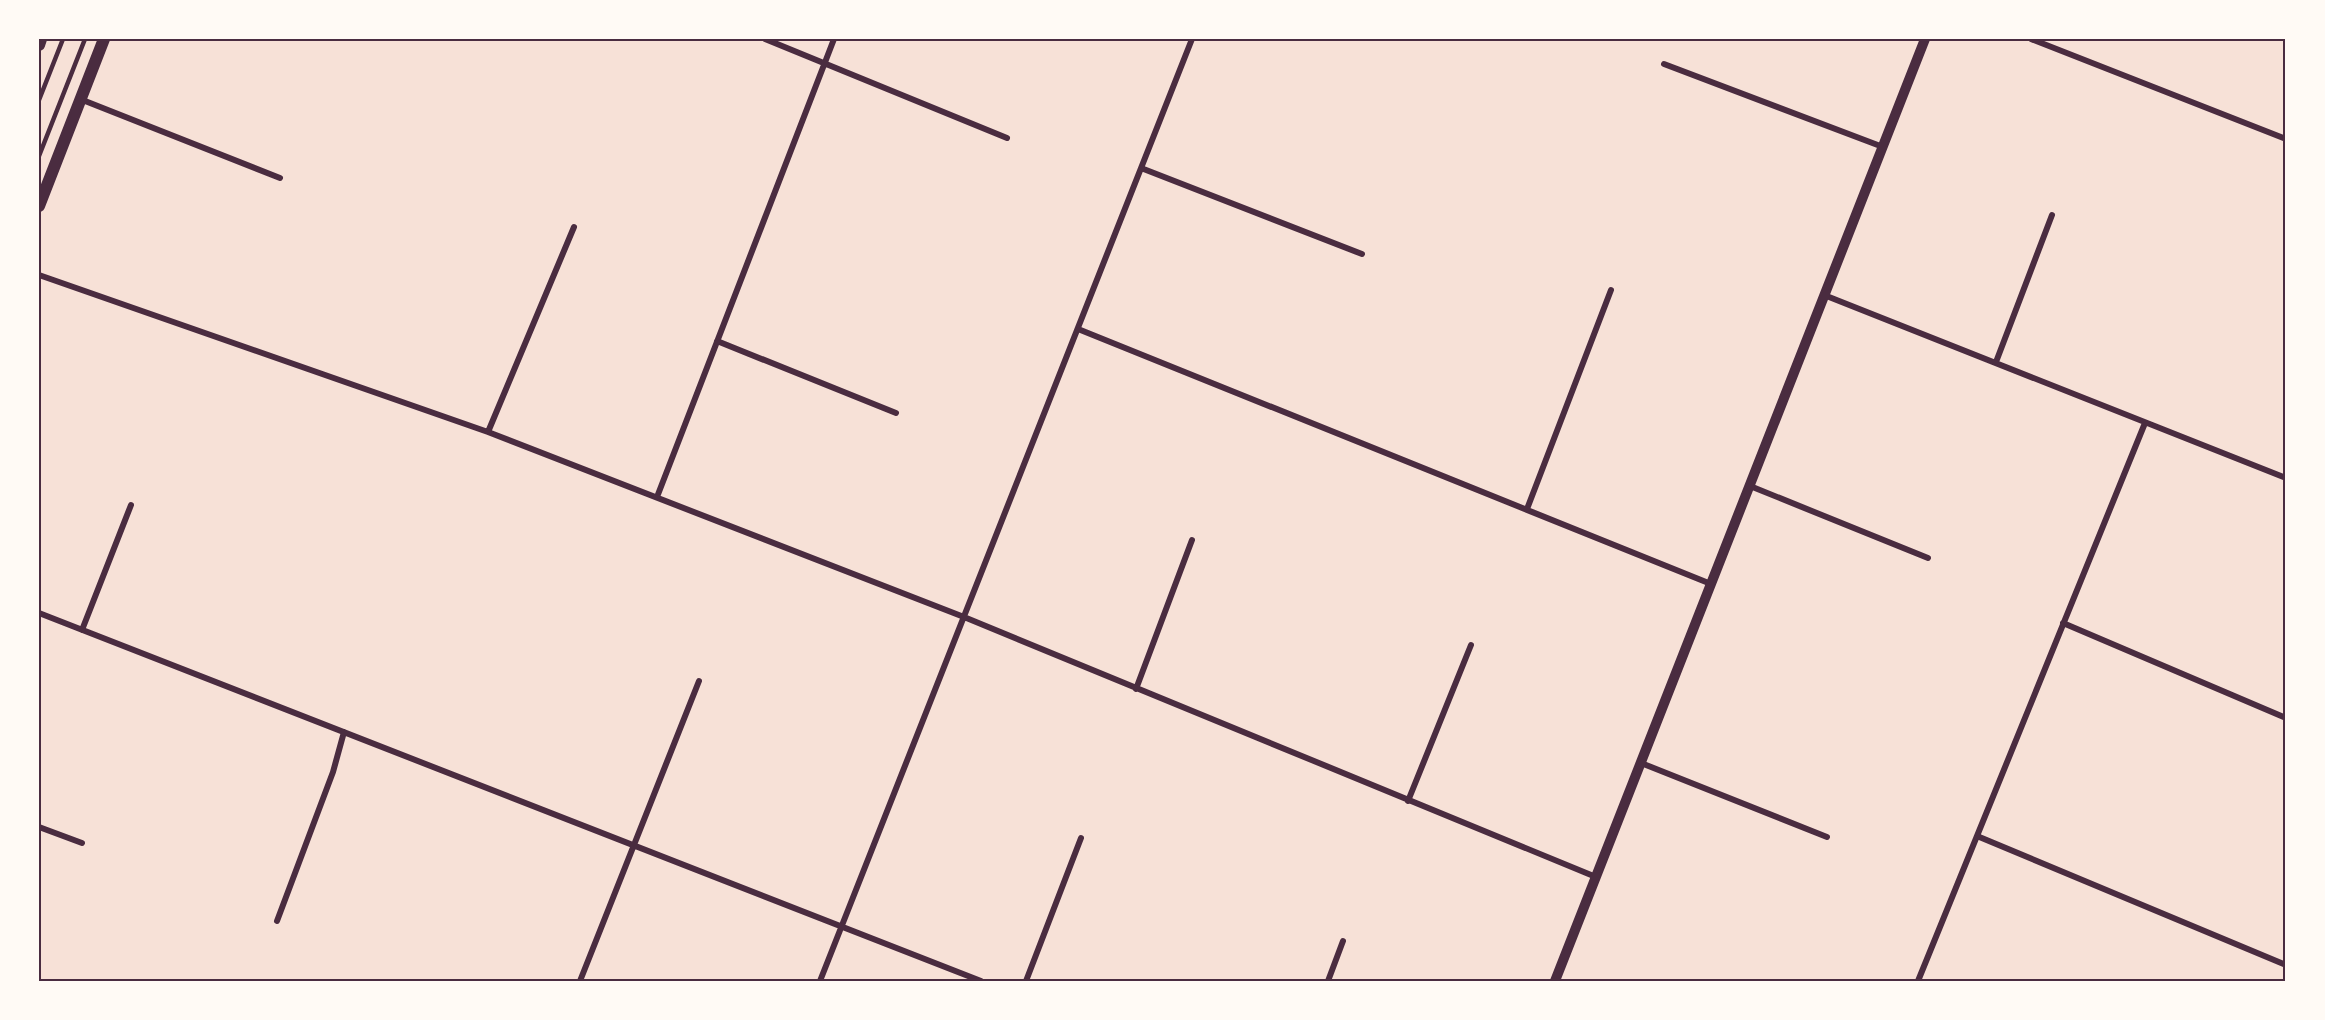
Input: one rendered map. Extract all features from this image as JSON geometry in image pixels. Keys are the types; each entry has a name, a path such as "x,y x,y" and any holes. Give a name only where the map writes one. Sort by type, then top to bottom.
{"main road":[{"path":"39,45 41,39"},
{"path":"39,206 104,39"}],"street":[{"path":"765,39 1007,138"},
{"path":"657,497 834,39"},
{"path":"820,981 1192,39"},
{"path":"1556,981 1925,39"},
{"path":"2031,39 2286,139"},
{"path":"1664,64 1882,147"},
{"path":"80,99 280,178"},
{"path":"1141,168 1362,254"},
{"path":"1996,362 2052,215"},
{"path":"488,432 574,227"},
{"path":"39,275 488,432 657,497 964,617 1596,877"},
{"path":"1527,509 1611,290"},
{"path":"1824,295 2284,478 2286,468"},
{"path":"1078,329 1711,584"},
{"path":"717,341 896,413"},
{"path":"1918,981 2145,423"},
{"path":"1750,486 1928,558"},
{"path":"82,630 131,505"},
{"path":"1136,689 1192,540"},
{"path":"39,613 981,981"},
{"path":"2063,623 2286,718"},
{"path":"1408,801 1471,645"},
{"path":"580,981 699,681"},
{"path":"277,921 333,772 344,732"},
{"path":"1641,763 1827,837"},
{"path":"39,827 82,843"},
{"path":"1977,836 2286,965"},
{"path":"1026,981 1081,838"},
{"path":"1328,981 1342,940"}],"lane":[{"path":"39,100 63,39"},
{"path":"39,156 85,39"}]}
